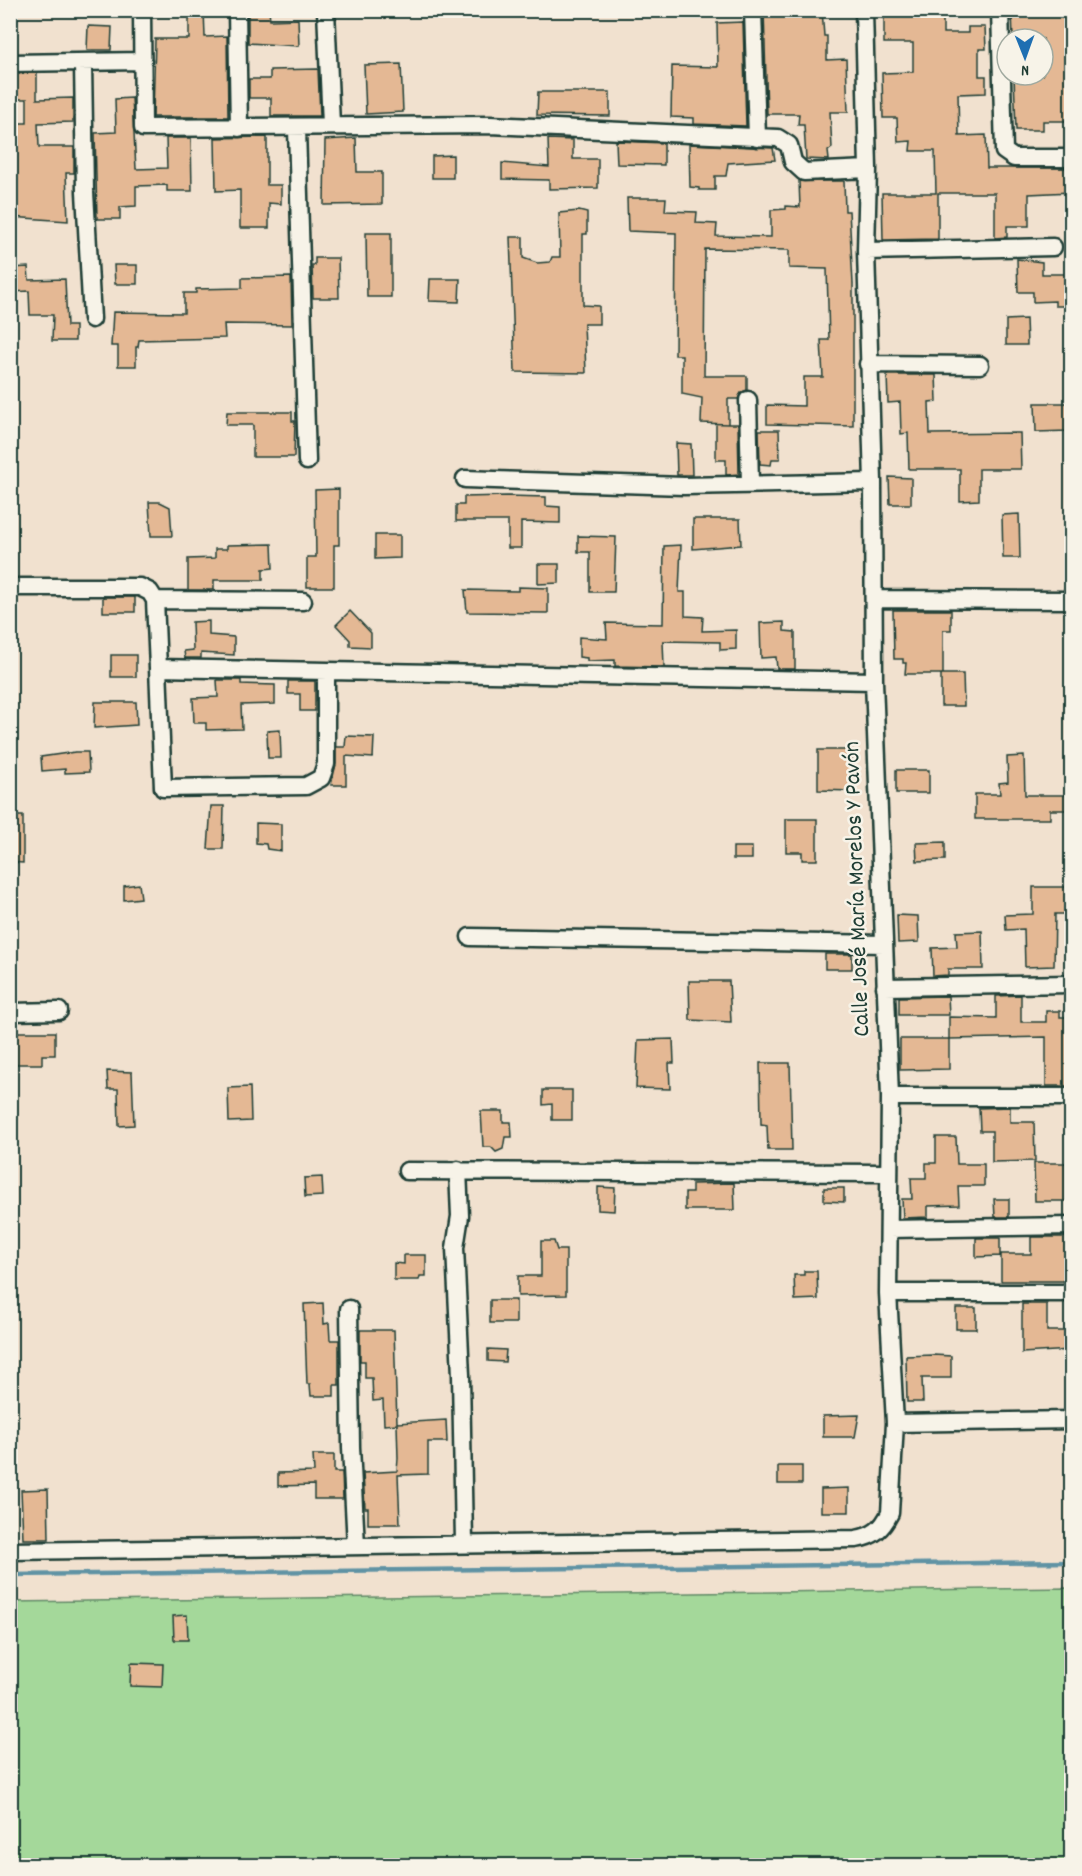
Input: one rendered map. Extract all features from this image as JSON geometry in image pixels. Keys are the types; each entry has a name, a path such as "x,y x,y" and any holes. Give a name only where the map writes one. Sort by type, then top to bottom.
{"street":[{"path":"142,10 143,128 297,129 331,125 490,125 778,138 789,144 793,162 804,172 868,169"},
{"path":"237,10 239,128"},
{"path":"326,10 331,125"},
{"path":"753,10 757,138"},
{"name":"Calle José María Morelos Y Pavón","path":"464,1543 856,1539 875,1534 890,1513 895,1423 888,1293 890,1097 874,681 873,482 868,364 866,251 868,169 864,10"},
{"path":"1000,10 1002,147 1008,156 1071,158"},
{"path":"10,63 143,61"},
{"path":"83,63 85,192 92,319"},
{"path":"297,129 308,461"},
{"path":"866,251 1053,247"},
{"path":"868,364 980,365"},
{"path":"748,400 750,484"},
{"path":"465,480 684,486 873,482"},
{"path":"10,587 140,587 150,592 155,600 163,788 306,786 321,778 326,764 326,671"},
{"path":"874,599 1071,600"},
{"path":"155,600 303,601"},
{"path":"158,668 874,681"},
{"path":"470,937 884,944"},
{"path":"885,987 1071,984"},
{"path":"10,1012 58,1011"},
{"path":"890,1097 1071,1097"},
{"path":"10,1551 464,1543 461,1375 455,1248 460,1216 458,1170"},
{"path":"407,1171 888,1173"},
{"path":"889,1229 1071,1226"},
{"path":"888,1293 1071,1293"},
{"path":"349,1309 351,1448 356,1546"},
{"path":"895,1423 1071,1420"}],"green space":[{"path":"1071,1588 1071,1865 11,1865 10,1602"}],"building":[{"path":"189,10 204,10 205,37 227,36 228,117 153,117 155,39 189,39"},
{"path":"248,10 269,10 270,20 298,19 299,46 248,43"},
{"path":"764,10 822,10 824,36 827,36 827,60 846,59 848,112 830,112 832,148 828,151 829,160 806,159 804,125 798,125 799,114 767,114"},
{"path":"901,10 943,10 943,33 968,33 968,27 985,27 986,49 979,49 979,76 986,76 986,93 958,94 959,136 986,135 987,168 1071,168 1071,192 1029,194 1029,226 1007,226 1007,237 995,238 995,193 938,193 938,239 883,240 882,193 936,193 935,151 910,151 911,141 898,142 897,118 883,118 882,73 913,72 913,43 884,43 884,17 901,16"},
{"path":"1012,10 1066,10 1066,16 1071,16 1071,36 1068,36 1067,50 1068,77 1071,77 1071,121 1043,121 1043,130 1016,130 1014,87 1055,87 1055,27 1013,27"},
{"path":"743,22 746,126 694,124 694,118 671,117 672,66 718,67 717,23"},
{"path":"88,26 112,27 111,50 87,50"},
{"path":"401,64 403,112 366,114 364,65"},
{"path":"318,69 320,116 271,116 271,98 249,98 249,79 270,79 270,70"},
{"path":"37,73 37,99 73,98 73,122 38,123 39,147 74,147 74,173 66,173 68,221 10,217 10,139 15,139 15,123 27,123 27,99 10,99 10,74"},
{"path":"538,92 610,92 610,116 537,115"},
{"path":"132,98 136,169 167,168 166,138 191,138 192,191 167,191 167,185 136,186 136,206 120,207 120,219 97,219 95,133 116,132 115,99"},
{"path":"267,137 267,185 281,185 281,204 269,203 269,228 240,228 240,190 216,191 215,138"},
{"path":"356,138 357,172 382,172 382,204 324,205 325,140"},
{"path":"548,139 573,140 573,159 598,159 598,188 549,189 549,180 502,179 502,163 549,167"},
{"path":"616,141 664,143 664,165 617,164"},
{"path":"689,144 773,148 775,160 728,163 726,176 715,176 715,190 699,190 699,188 690,187"},
{"path":"453,155 453,178 432,178 432,156"},
{"path":"799,181 844,181 845,211 849,211 853,284 853,426 767,424 767,405 804,406 804,377 823,377 821,340 829,340 827,269 789,268 789,250 705,249 704,376 747,376 747,390 741,393 738,399 728,399 728,424 701,423 702,398 682,394 682,355 675,355 676,233 628,231 627,198 666,198 665,211 697,212 696,223 717,224 716,236 771,237 771,210 786,209 786,206 800,207"},
{"path":"579,211 587,213 587,234 583,234 583,305 599,306 599,324 584,324 586,373 515,372 510,237 523,237 523,258 537,263 550,262 552,257 560,257 559,213"},
{"path":"366,233 391,233 391,297 367,297"},
{"path":"315,258 338,258 339,298 313,298 312,265 315,265"},
{"path":"1017,259 1042,262 1042,274 1068,274 1069,306 1055,306 1055,301 1033,302 1033,292 1018,292"},
{"path":"114,265 137,265 137,284 115,284"},
{"path":"28,267 29,280 65,279 67,326 75,326 75,341 52,341 53,315 30,315 29,291 12,292 11,268"},
{"path":"291,277 292,325 224,324 225,338 139,340 138,347 136,347 136,366 118,366 118,346 111,346 113,312 184,313 184,293 196,293 196,289 242,288 242,278"},
{"path":"430,279 460,279 459,302 429,301"},
{"path":"1026,319 1027,345 1006,345 1006,320"},
{"path":"887,375 936,375 937,401 929,402 930,434 1020,433 1021,469 979,469 979,500 960,501 960,469 909,469 908,433 901,434 900,402 888,403"},
{"path":"1035,403 1068,403 1068,431 1036,432"},
{"path":"227,412 292,412 292,421 295,421 294,457 253,457 253,425 226,425"},
{"path":"716,424 738,424 739,474 726,475 726,460 716,460"},
{"path":"759,430 779,430 780,459 772,459 771,465 760,464"},
{"path":"676,443 691,444 692,475 677,475"},
{"path":"889,477 911,478 911,504 890,504"},
{"path":"339,489 339,545 334,545 334,587 307,587 307,557 316,557 315,490"},
{"path":"464,497 546,497 546,506 560,507 560,523 521,522 521,548 508,548 508,521 456,521 456,505 464,505"},
{"path":"149,502 160,502 170,507 172,536 151,536"},
{"path":"1019,514 1020,558 1003,558 1002,515"},
{"path":"693,519 740,519 741,545 693,549"},
{"path":"375,535 400,535 400,558 375,559"},
{"path":"578,536 616,537 614,592 590,592 590,552 578,552"},
{"path":"272,544 273,568 263,569 263,580 214,580 214,590 188,590 188,559 215,558 215,549 227,549 227,545"},
{"path":"681,545 679,592 685,592 685,616 703,617 702,631 736,630 736,649 720,650 720,642 663,641 664,667 615,666 615,660 587,661 587,658 579,657 579,637 607,639 606,623 663,624 664,546"},
{"path":"538,564 559,564 559,583 538,584"},
{"path":"518,587 548,588 548,613 467,612 465,590 518,591"},
{"path":"103,597 135,597 135,612 103,612"},
{"path":"893,610 951,610 951,630 943,630 943,674 905,674 906,663 903,663 903,659 894,659"},
{"path":"350,611 371,633 371,647 350,646 350,640 336,625"},
{"path":"209,621 209,635 234,637 234,655 201,653 201,658 185,658 184,651 193,650 192,622"},
{"path":"784,622 784,631 795,632 795,669 777,669 776,657 761,658 760,623"},
{"path":"111,655 136,655 136,677 111,677"},
{"path":"941,674 963,674 964,706 941,706"},
{"path":"217,680 241,680 241,684 275,685 275,704 241,705 242,729 206,730 206,723 194,723 193,698 218,697"},
{"path":"288,681 315,681 315,711 300,711 300,694 288,694"},
{"path":"95,702 136,702 137,725 94,728"},
{"path":"280,730 281,758 268,758 267,731"},
{"path":"346,736 374,737 373,758 346,756 346,785 331,785 336,764 336,747 345,747"},
{"path":"818,750 852,750 852,791 818,790"},
{"path":"88,752 89,772 65,773 65,769 42,771 41,757"},
{"path":"1024,756 1025,795 1071,795 1071,810 1050,810 1050,819 975,819 975,794 1000,794 999,783 1008,782 1007,757"},
{"path":"896,770 929,770 929,793 896,793"},
{"path":"211,806 224,806 223,849 208,849"},
{"path":"10,816 23,816 23,863 10,862"},
{"path":"786,819 817,819 817,860 802,860 802,852 786,852"},
{"path":"256,823 281,824 281,851 267,849 266,844 256,843"},
{"path":"945,842 945,860 917,861 916,843"},
{"path":"733,847 752,847 752,859 733,859"},
{"path":"139,884 141,898 124,900 124,886"},
{"path":"1033,887 1071,887 1071,914 1055,914 1054,966 1025,967 1024,929 1006,930 1005,915 1033,914"},
{"path":"897,915 918,916 919,942 898,943"},
{"path":"982,931 983,969 948,969 948,975 933,976 932,948 957,947 956,932"},
{"path":"825,954 852,954 852,969 825,969"},
{"path":"689,981 729,981 731,1022 690,1020"},
{"path":"1021,995 1021,1022 1046,1022 1046,1011 1060,1011 1060,1017 1070,1017 1071,1086 1046,1086 1046,1037 949,1039 949,1017 996,1018 996,996"},
{"path":"948,996 949,1015 899,1015 899,997"},
{"path":"10,1032 55,1032 55,1055 42,1055 42,1064 10,1064"},
{"path":"673,1039 674,1063 669,1063 670,1089 636,1088 638,1040"},
{"path":"900,1039 949,1039 949,1069 900,1070"},
{"path":"760,1063 790,1063 792,1150 768,1150 767,1125 761,1124"},
{"path":"107,1071 132,1072 134,1125 119,1126 118,1089 108,1089"},
{"path":"250,1087 251,1121 229,1122 228,1088"},
{"path":"543,1090 572,1090 572,1120 552,1120 552,1104 543,1105"},
{"path":"1010,1107 1010,1122 1034,1122 1035,1161 992,1162 992,1131 980,1131 979,1108"},
{"path":"481,1111 503,1111 503,1122 511,1122 512,1137 505,1137 503,1149 496,1152 491,1147 483,1147"},
{"path":"936,1137 956,1137 957,1164 984,1164 984,1186 958,1186 959,1205 928,1206 928,1217 903,1218 902,1199 912,1199 911,1178 926,1178 926,1163 936,1163"},
{"path":"1034,1163 1066,1163 1067,1201 1035,1201"},
{"path":"322,1177 323,1196 305,1197 304,1178"},
{"path":"734,1183 735,1210 685,1210 685,1193 692,1193 692,1184"},
{"path":"598,1187 615,1188 614,1211 598,1210"},
{"path":"824,1188 844,1188 844,1202 824,1201"},
{"path":"994,1199 1009,1199 1009,1217 995,1217"},
{"path":"1031,1237 1071,1237 1071,1281 1001,1281 1001,1254 1031,1254"},
{"path":"976,1238 1000,1238 1000,1256 976,1257"},
{"path":"541,1241 554,1241 557,1250 566,1250 566,1295 518,1296 518,1276 541,1276"},
{"path":"404,1255 426,1255 426,1276 420,1276 419,1280 394,1280 394,1263 404,1264"},
{"path":"804,1271 817,1271 818,1299 795,1300 794,1275 804,1275"},
{"path":"490,1300 516,1300 516,1323 490,1323"},
{"path":"323,1303 324,1324 329,1323 330,1340 339,1340 339,1385 334,1385 334,1396 311,1396 310,1384 307,1384 304,1304"},
{"path":"1022,1304 1047,1304 1047,1331 1071,1331 1071,1350 1022,1353"},
{"path":"956,1308 976,1308 976,1329 956,1329"},
{"path":"360,1330 394,1330 397,1423 446,1420 447,1442 428,1442 428,1474 398,1475 400,1524 368,1524 363,1473 397,1471 397,1424 384,1425 383,1400 373,1401 372,1378 365,1378 365,1361 360,1361"},
{"path":"488,1349 506,1350 505,1362 488,1361"},
{"path":"906,1356 951,1356 951,1378 922,1378 923,1402 907,1402"},
{"path":"859,1415 855,1437 823,1437 823,1416"},
{"path":"313,1455 334,1455 334,1472 342,1472 343,1499 314,1499 314,1485 278,1486 278,1473 314,1472"},
{"path":"778,1466 802,1466 802,1484 778,1484"},
{"path":"849,1488 849,1512 821,1512 821,1489"},
{"path":"48,1489 49,1539 23,1539 21,1490"},
{"path":"187,1615 188,1640 174,1640 173,1616"},
{"path":"131,1663 163,1664 162,1687 130,1686"}],"waterway":[{"path":"10,1575 1072,1562"}]}
